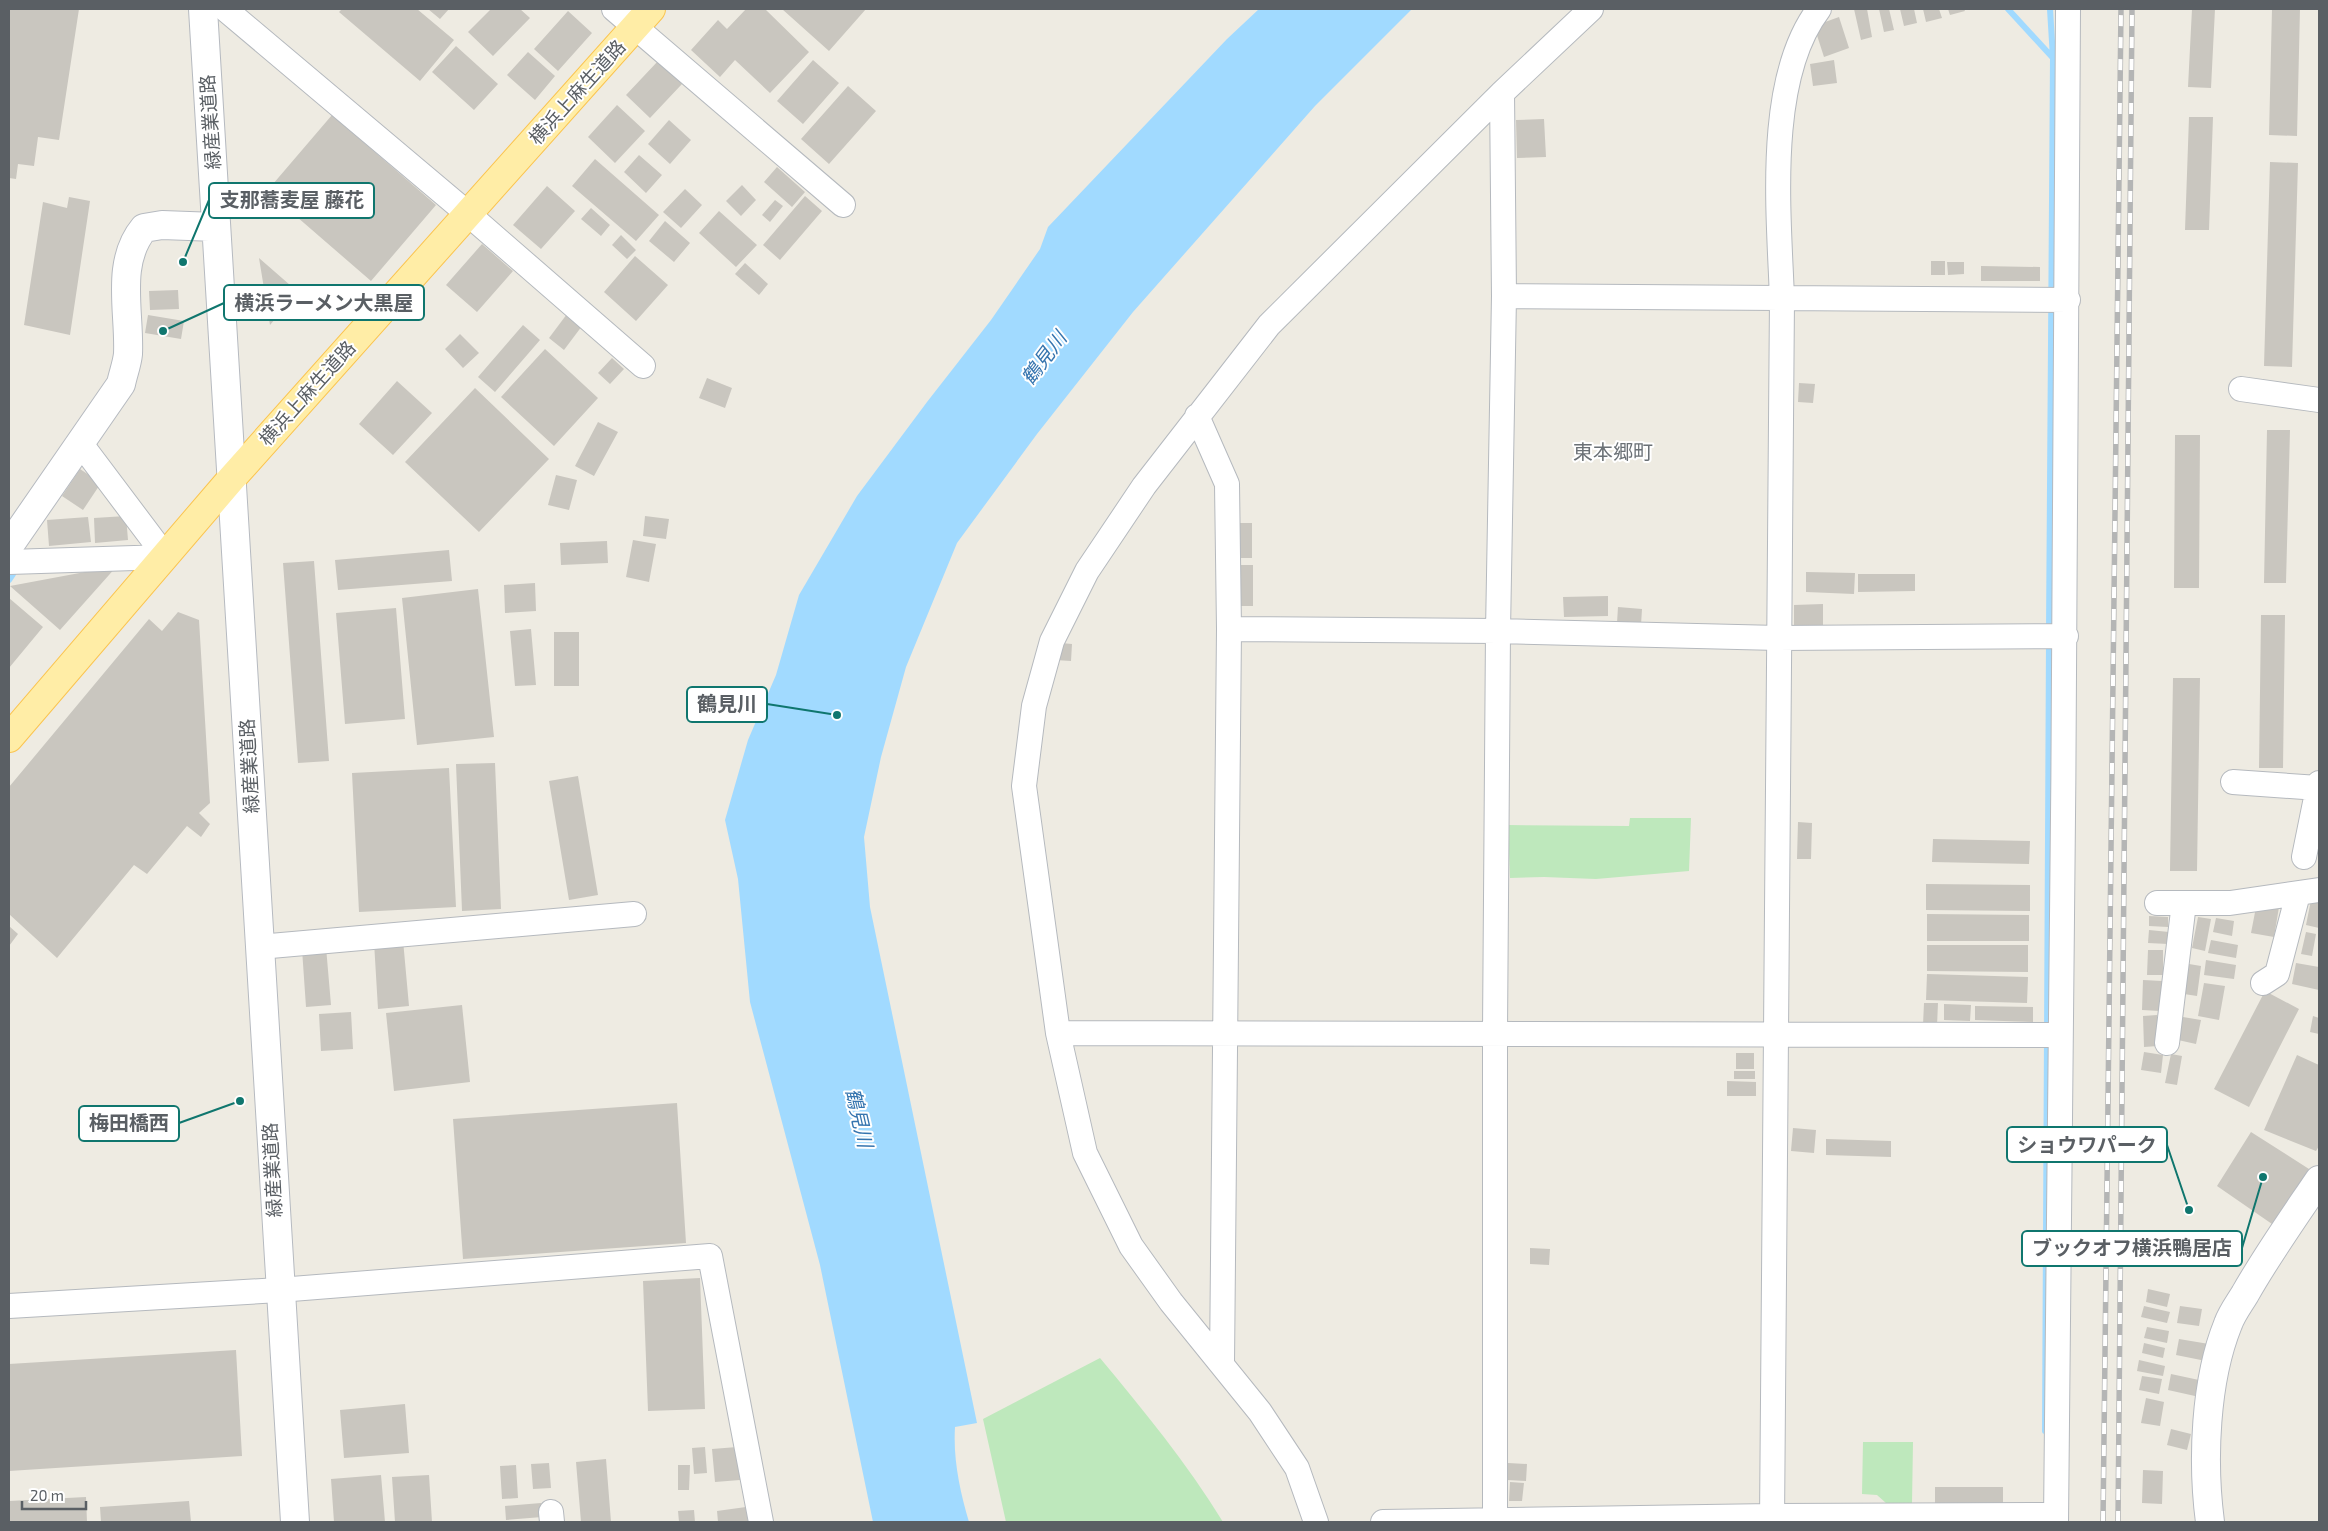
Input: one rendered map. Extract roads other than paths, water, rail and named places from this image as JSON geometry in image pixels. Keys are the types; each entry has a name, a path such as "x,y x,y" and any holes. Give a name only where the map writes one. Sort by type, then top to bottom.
{"main road":[{"name":"横浜上麻生道路","path":"9,738 232,478 643,18"}],"street":[{"name":"緑産業道路","path":"203,9 279,1290 295,1522"},
{"path":"225,9 467,213 643,366"},
{"path":"614,9 643,18 843,205"},
{"path":"1316,1522 1297,1468 1260,1412 1171,1302 1131,1246 1085,1153 1058,1034 1024,786 1034,706 1052,641 1087,571 1144,486 1269,325 1502,93 1591,9"},
{"path":"1383,1522 2050,1517 2051,1035 2057,300 2068,9"},
{"path":"1772,1519 1782,299 1778,163 1785,100 1793,60 1806,14"},
{"path":"1495,1521 1495,1033 1498,631 1504,296 1502,93"},
{"path":"9,546 81,444 120,384 128,356 127,277 129,256 134,241 144,228 162,225 216,227"},
{"path":"1504,296 2057,300"},
{"path":"2241,389 2319,400"},
{"path":"1197,416 1228,484 1229,629 1222,1364"},
{"path":"81,444 166,557"},
{"path":"9,562 166,557"},
{"path":"1229,629 1498,631 1778,638 2055,636"},
{"path":"2233,782 2319,786 2304,857"},
{"path":"2157,903 2230,903 2309,892 2277,974 2263,983"},
{"path":"2167,1043 2184,903"},
{"path":"259,947 634,914"},
{"path":"1058,1034 2051,1035"},
{"path":"2210,1522 2206,1450 2210,1403 2218,1360 2228,1323 2259,1269 2319,1180"},
{"path":"9,1306 279,1290 710,1256 761,1522"}],"water":[{"path":"1259,9 1412,9 1315,106 1133,312 1037,434 957,543 906,667 881,757 864,837 870,907 977,1423 955,1427 958,1475 969,1522 873,1522 820,1265 750,1002 738,879 725,820 748,740 776,675 799,595 857,496 991,320 1040,249 1048,227 1227,39"}],"waterway":[{"path":"2008,9 2053,58 2049,631"},
{"path":"2050,9 2053,58"},
{"path":"9,580 13,574"},
{"path":"2045,1431 2049,641"}],"railway":[{"path":"2103,1522 2121,9"},
{"path":"2118,1522 2132,9"}],"place":[{"name":"支那蕎麦屋 藤花","path":"183,262"},
{"name":"横浜ラーメン大黒屋","path":"163,331"},
{"name":"鶴見川","path":"837,715"},
{"name":"梅田橋西","path":"240,1101"},
{"name":"ブックオフ横浜鴨居店","path":"2263,1177"},
{"name":"ショウワパーク","path":"2189,1210"}],"district":[{"name":"東本郷町","path":"1613,452"}]}
